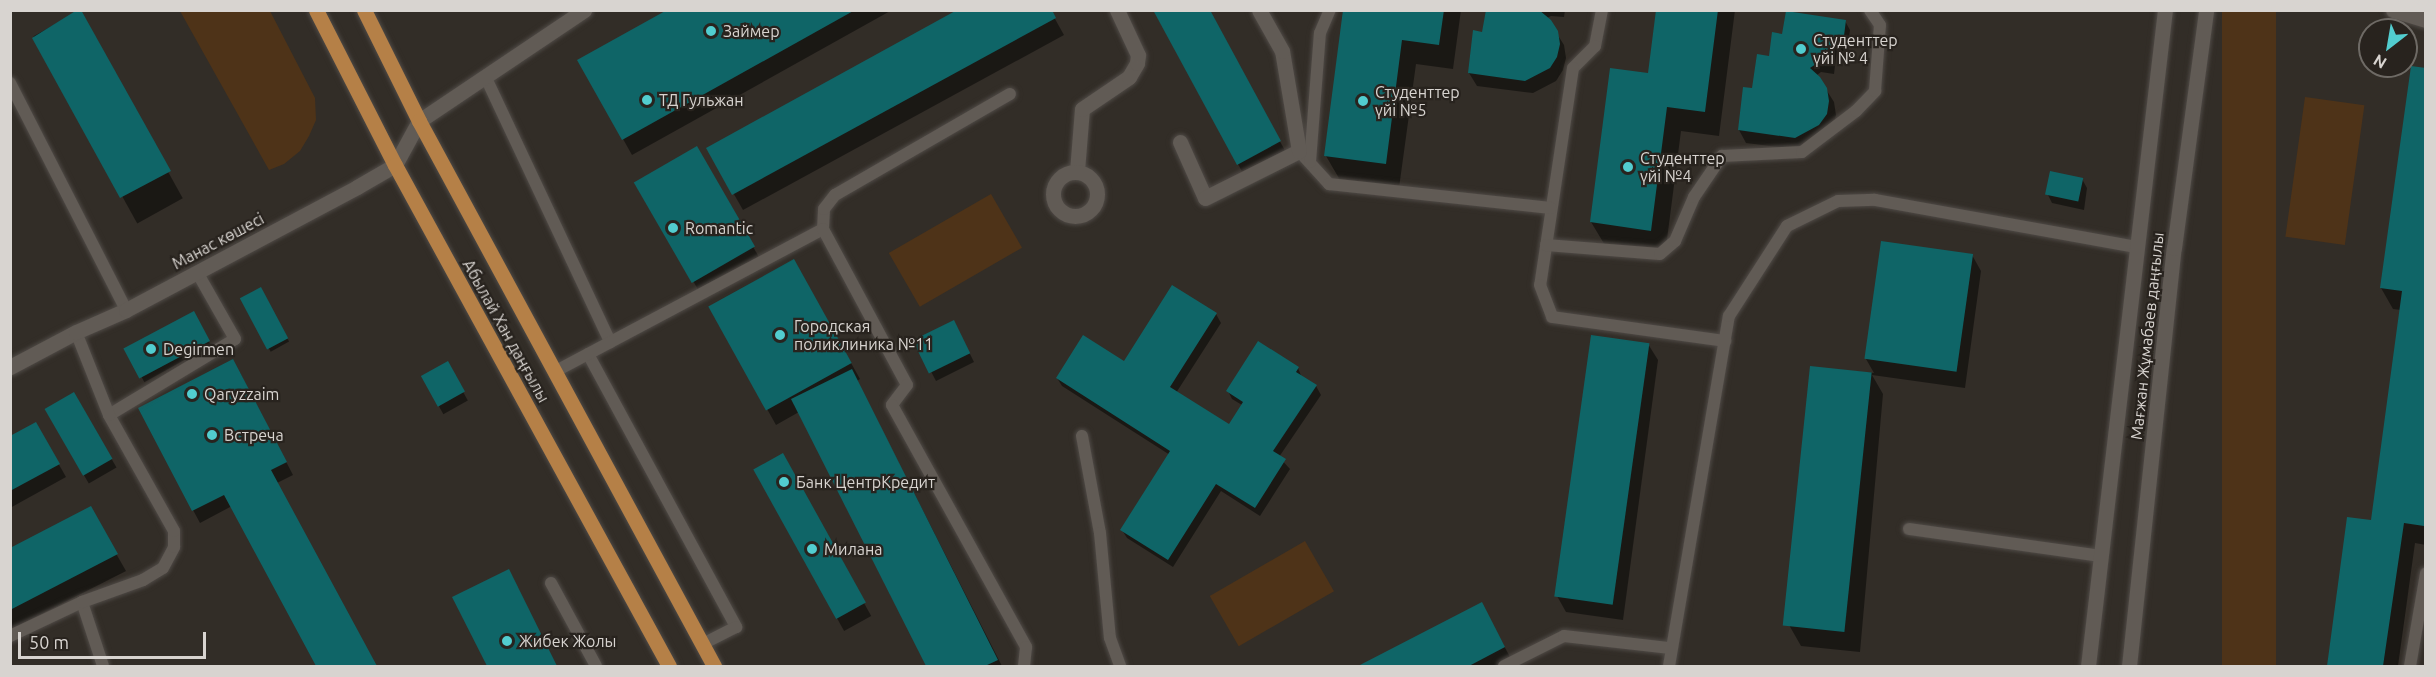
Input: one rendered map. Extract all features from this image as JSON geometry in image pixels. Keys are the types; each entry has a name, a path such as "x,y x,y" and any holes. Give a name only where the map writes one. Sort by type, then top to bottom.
{"main road":[{"name":"Абылай Хан даңғылы","path":"316,10 395,165 669,666"},
{"name":"Абылай Хан даңғылы","path":"364,10 419,121 714,666"},
{"path":"395,165 419,121 584,10"},
{"path":"1077,171 1082,109 1129,77 1137,63 1138,55 1117,10"},
{"path":"1180,142 1205,198 1299,151 1282,51 1259,10"},
{"name":"Мағжан Жұмабаев даңғылы","path":"2088,666 2165,10"},
{"name":"Мағжан Жұмабаев даңғылы","path":"2129,666 2174,248 2206,10"},
{"path":"2393,10 2426,20"},
{"name":"Манас көшесі","path":"10,367 76,332 126,310 395,165"}],"lane":[{"path":"1310,162 1320,33 1330,10"},
{"path":"1602,10 1595,46 1573,68 1540,285 1552,316 1725,341"},
{"path":"1546,245 1660,254 1675,241 1694,197 1722,156 1802,152 1856,111 1875,92 1881,25 1870,10"},
{"path":"486,78 610,342"},
{"path":"10,83 126,310"},
{"path":"1010,94 835,195 824,209 823,229 907,385 892,405 1026,647 1024,666"},
{"path":"1299,151 1329,184 1551,208"},
{"path":"1668,666 1729,316 1787,226 1838,201 1875,200 2136,247"},
{"path":"556,371 823,229"},
{"path":"109,415 236,339 197,272"},
{"path":"10,636 82,602 143,580 163,567 174,548 174,531 109,415 76,332"},
{"path":"588,354 736,627 702,644"},
{"path":"1082,436 1100,534 1110,638 1120,666"},
{"path":"1910,529 2102,556"},
{"path":"2410,666 2426,573"},
{"path":"551,583 596,666"},
{"path":"82,602 102,666"},
{"path":"1504,666 1564,636 1670,648"}],"shaded area":[{"path":"180,11 270,11 315,98 316,120 309,136 300,151 284,164 269,170"},
{"path":"2222,11 2276,11 2276,666 2222,666"},
{"path":"2305,97 2364,105 2345,245 2285,237"},
{"path":"991,194 1022,248 920,307 889,253"},
{"path":"1305,541 1334,591 1239,646 1210,596"}],"building":[{"path":"77,10 81,10 171,171 120,198 32,38"},
{"name":"ТД Гульжан","path":"667,10 855,10 622,140 577,60"},
{"path":"957,10 1052,10 1056,18 732,195 706,148"},
{"path":"1153,10 1210,10 1281,141 1237,165"},
{"name":"Студенттер үйі №5","path":"1343,10 1444,10 1439,45 1402,40 1386,164 1324,156"},
{"path":"1486,10 1539,10 1551,20 1558,31 1560,44 1557,57 1550,68 1525,81 1468,73 1473,30 1482,32"},
{"name":"Студенттер үйі №4","path":"1656,10 1718,10 1705,112 1667,107 1651,231 1590,222 1610,68 1648,73"},
{"path":"1786,11 1846,20 1843,44 1833,43 1829,66 1816,64 1810,68 1827,88 1829,101 1827,114 1819,125 1795,138 1738,130 1743,87 1752,88 1757,54 1769,56 1772,32 1782,34"},
{"path":"2418,67 2426,68 2424,526 2404,523 2383,666 2327,666 2347,517 2371,520 2402,291 2380,288 2409,78 2418,78"},
{"path":"697,146 755,246 692,283 634,182"},
{"path":"2050,171 2083,178 2078,202 2045,194"},
{"path":"1881,241 1973,254 1957,372 1864,359"},
{"name":"Городская поликлиника №11","path":"794,259 852,363 766,411 708,307"},
{"path":"1172,285 1217,313 1170,387 1229,424 1243,402 1226,391 1258,341 1299,367 1296,372 1317,385 1273,451 1286,459 1255,508 1216,484 1168,560 1120,530 1170,451 1056,378 1083,335 1124,361"},
{"path":"261,287 288,338 267,349 240,298"},
{"path":"194,311 210,341 139,379 123,349"},
{"path":"954,320 970,353 929,373 913,340"},
{"path":"1591,335 1649,343 1613,605 1554,596"},
{"path":"233,359 287,462 271,470 377,666 316,666 224,495 192,511 138,408"},
{"path":"448,361 465,392 438,407 421,376"},
{"path":"1810,366 1872,372 1844,632 1783,626"},
{"path":"852,369 998,660 985,666 926,666 791,399"},
{"path":"74,392 112,459 83,476 45,409"},
{"path":"36,422 60,464 10,491 10,436"},
{"path":"783,453 866,603 836,619 753,469"},
{"path":"91,506 118,554 10,610 10,548"},
{"path":"509,569 557,666 487,666 452,597"},
{"path":"1482,602 1505,647 1469,666 1358,666"}],"place":[{"name":"Займер","path":"711,31"},
{"name":"Студенттер үйі № 4","path":"1801,49"},
{"name":"ТД Гульжан","path":"647,100"},
{"name":"Студенттер үйі №5","path":"1363,101"},
{"name":"Студенттер үйі №4","path":"1628,167"},
{"name":"Romantic","path":"673,228"},
{"name":"Городская поликлиника №11","path":"780,335"},
{"name":"Degirmen","path":"151,349"},
{"name":"Qaryzzaim","path":"192,394"},
{"name":"Встреча","path":"212,435"},
{"name":"Банк ЦентрКредит","path":"784,482"},
{"name":"Милана","path":"812,549"},
{"name":"Жибек Жолы","path":"507,641"}]}
